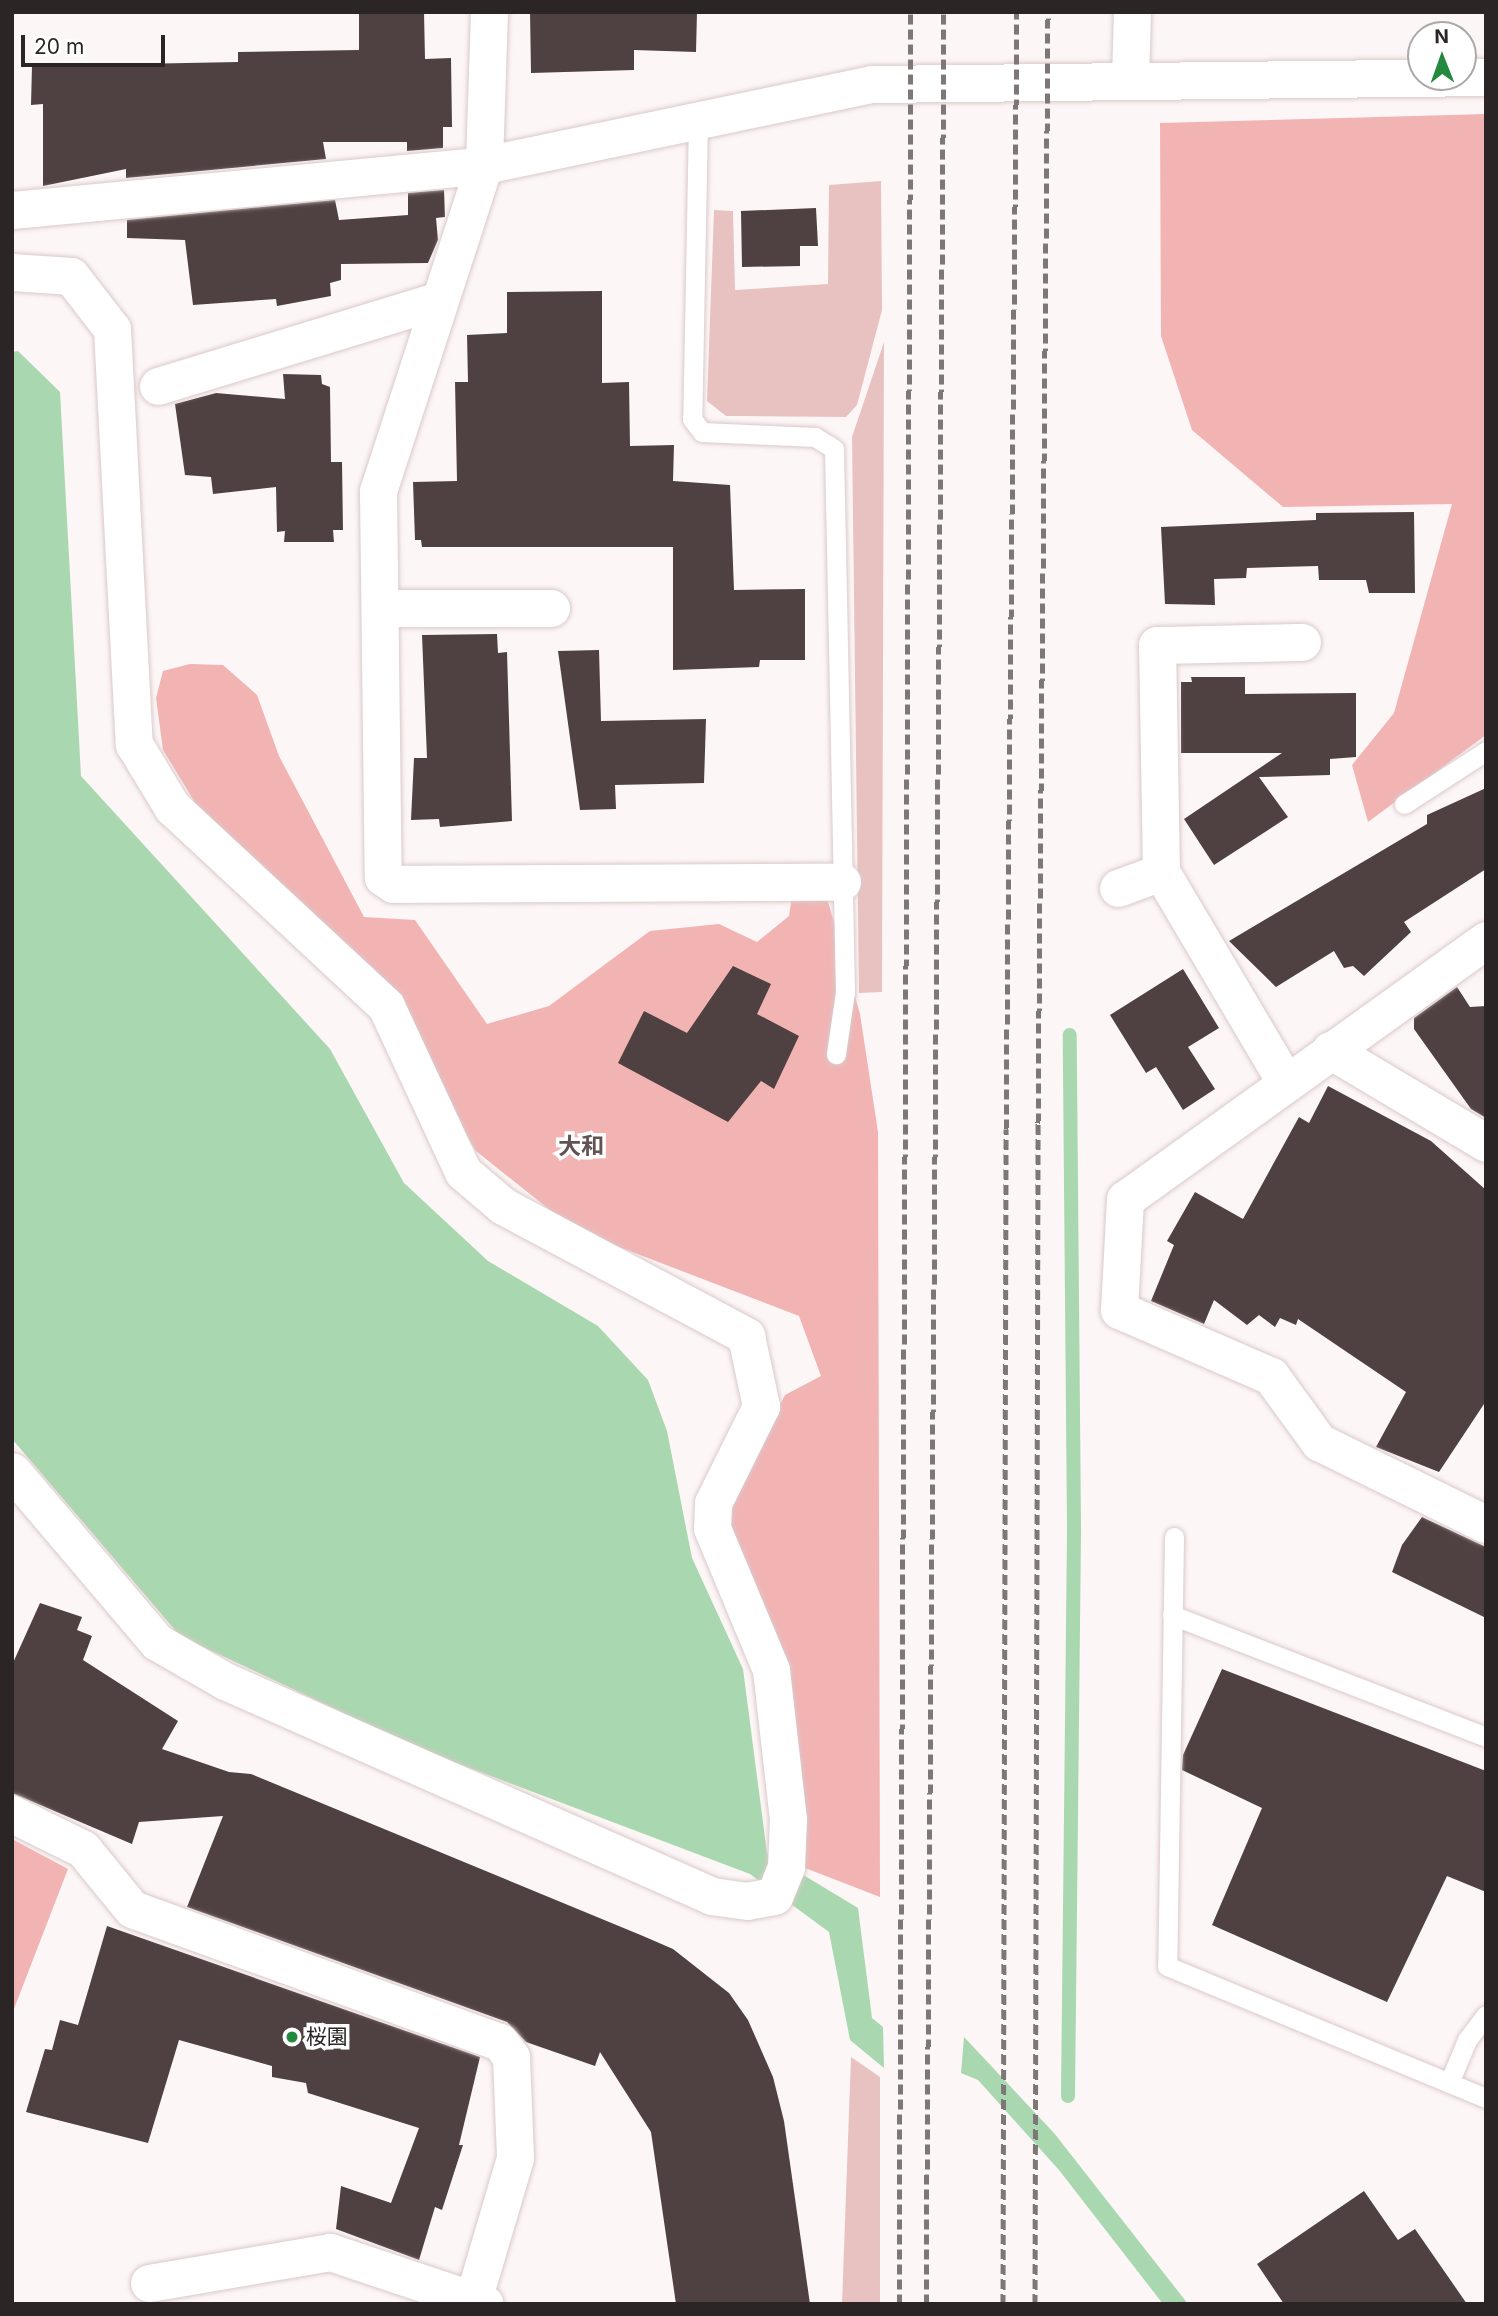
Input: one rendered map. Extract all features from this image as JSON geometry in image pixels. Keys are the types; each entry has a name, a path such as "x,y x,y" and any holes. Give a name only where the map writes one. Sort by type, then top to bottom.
{"street":[{"path":"489,12 484,164 378,491 383,877 393,884 842,882"},
{"path":"1130,79 1132,12"},
{"path":"18,199 484,164 872,84 1486,77"},
{"path":"12,272 50,271 71,276 112,329 135,744 172,807 386,1006 463,1172 503,1206 746,1336 761,1406 713,1503 712,1528 771,1670 788,1819 786,1867 774,1896 747,1901 712,1896 214,1674 158,1642 12,1471"},
{"path":"158,386 439,300"},
{"path":"380,608 551,608"},
{"path":"1286,1083 1161,872 1157,645 1303,642"},
{"path":"1118,888 1161,872"},
{"path":"1486,940 1125,1199 1119,1310 1271,1376 1319,1442 1486,1524"},
{"path":"1330,1050 1486,1143"},
{"path":"12,1814 83,1849 132,1909 500,2042 511,2057 515,2158 479,2302 330,2252 149,2283"}],"lane":[{"path":"698,120 692,419 702,432 815,437 834,449 845,992 836,1054"},
{"path":"1404,804 1486,751"},
{"path":"1174,1538 1167,1966 1486,2098"},
{"path":"1172,1615 1486,1737"},
{"path":"1449,2083 1467,2040 1486,2015"}],"shaded area":[{"path":"1486,114 1486,735 1368,822 1352,765 1394,713 1452,504 1283,507 1192,430 1161,336 1160,123"},
{"path":"881,181 882,310 857,405 846,417 726,416 707,401 714,210 733,211 735,290 828,284 829,185"},
{"path":"884,342 882,992 859,993 852,437"},
{"path":"18,351 60,392 81,776 330,1049 404,1183 488,1261 598,1326 648,1380 667,1431 692,1558 743,1669 767,1853 858,1908 872,2018 883,2027 884,2068 850,2040 829,1932 750,1874 422,1750 180,1636 12,1439 12,352"},
{"path":"190,664 223,665 257,695 279,756 364,917 415,920 487,1024 549,1006 650,931 719,924 757,942 789,916 792,897 827,898 860,1014 878,1132 880,1897 800,1866 725,1529 725,1509 785,1395 821,1376 799,1316 575,1230 476,1151 424,1064 205,819 163,750 156,698 163,671"},
{"path":"12,1839 68,1869 12,2014"},
{"path":"964,2037 1054,2133 1188,2304 1163,2304 1059,2170 978,2080 961,2073"},
{"path":"851,2057 880,2077 880,2304 842,2304"}],"building":[{"path":"359,12 424,12 425,59 451,58 452,127 443,127 443,148 407,151 407,142 323,142 326,159 126,178 126,169 43,186 43,104 31,105 32,66 238,62 238,52 359,50"},
{"path":"530,12 697,12 696,52 634,50 634,70 531,73"},
{"path":"444,190 445,217 436,218 438,240 428,263 341,264 341,280 330,283 331,296 277,306 276,299 193,305 185,240 127,238 127,220 335,200 339,220 408,215 408,193"},
{"path":"816,208 818,246 800,246 800,266 742,267 741,211"},
{"path":"602,291 602,383 629,382 630,446 674,445 673,481 730,485 734,590 805,589 805,660 760,660 759,667 673,670 673,547 422,547 421,540 415,540 413,482 457,481 455,382 468,382 467,335 507,333 507,292"},
{"path":"283,374 321,375 322,384 330,387 331,462 342,462 343,530 333,530 334,542 284,542 285,531 277,532 276,487 213,494 211,477 185,475 175,404 216,393 285,399"},
{"path":"1414,512 1415,593 1369,593 1366,580 1319,580 1318,566 1247,568 1246,578 1214,579 1215,605 1165,604 1161,527 1316,520 1316,513"},
{"path":"497,634 498,653 507,652 512,821 440,827 439,819 411,820 414,758 427,758 422,635"},
{"path":"599,650 601,721 706,719 704,783 615,785 616,809 580,810 558,651"},
{"path":"1191,677 1245,677 1245,694 1356,693 1356,757 1330,759 1330,775 1259,777 1288,817 1214,865 1184,819 1282,753 1181,753 1181,682 1192,682"},
{"path":"1486,788 1486,869 1404,922 1411,932 1364,976 1353,966 1344,968 1334,951 1276,987 1229,941 1427,824 1427,815"},
{"path":"733,966 771,984 757,1014 799,1036 774,1089 761,1081 728,1122 618,1063 644,1011 687,1033"},
{"path":"1183,969 1219,1028 1188,1047 1215,1089 1183,1110 1156,1067 1146,1073 1110,1015"},
{"path":"1457,987 1470,1007 1486,1006 1486,1118 1471,1109 1414,1029 1414,1018"},
{"path":"1328,1086 1431,1141 1486,1190 1486,1401 1439,1472 1376,1447 1406,1392 1298,1319 1296,1325 1280,1318 1275,1327 1259,1315 1247,1325 1214,1300 1204,1324 1151,1301 1174,1245 1167,1241 1195,1192 1243,1219 1299,1117 1309,1123"},
{"path":"1422,1517 1486,1547 1486,1618 1392,1572 1402,1545"},
{"path":"40,1603 82,1617 77,1630 92,1636 83,1660 178,1721 162,1749 229,1772 251,1774 643,1936 673,1949 729,1993 748,2020 773,2077 784,2121 810,2304 676,2304 651,2132 600,2052 595,2066 526,2042 507,2022 187,1907 223,1816 139,1822 132,1844 12,1793 12,1665"},
{"path":"1222,1669 1486,1771 1486,1892 1447,1876 1387,2002 1212,1925 1262,1808 1182,1770 1183,1755"},
{"name":"桜園","path":"107,1926 480,2057 459,2145 463,2145 442,2210 435,2207 419,2260 336,2229 341,2186 391,2203 419,2128 308,2093 306,2083 272,2077 272,2066 179,2040 148,2143 26,2112 45,2049 52,2050 60,2020 78,2025"},
{"path":"1364,2191 1398,2240 1415,2229 1467,2304 1284,2304 1257,2264"}],"waterway":[{"path":"1068,2096 1074,1528 1070,1035"}],"railway":[{"path":"899,2304 911,12"},
{"path":"926,2304 944,12"},
{"path":"1003,2304 1006,1129 1017,12"},
{"path":"1035,2304 1038,1123 1048,12"}],"place":[{"name":"桜園","path":"292,2037"}],"district":[{"name":"大和","path":"581,1146"}]}
